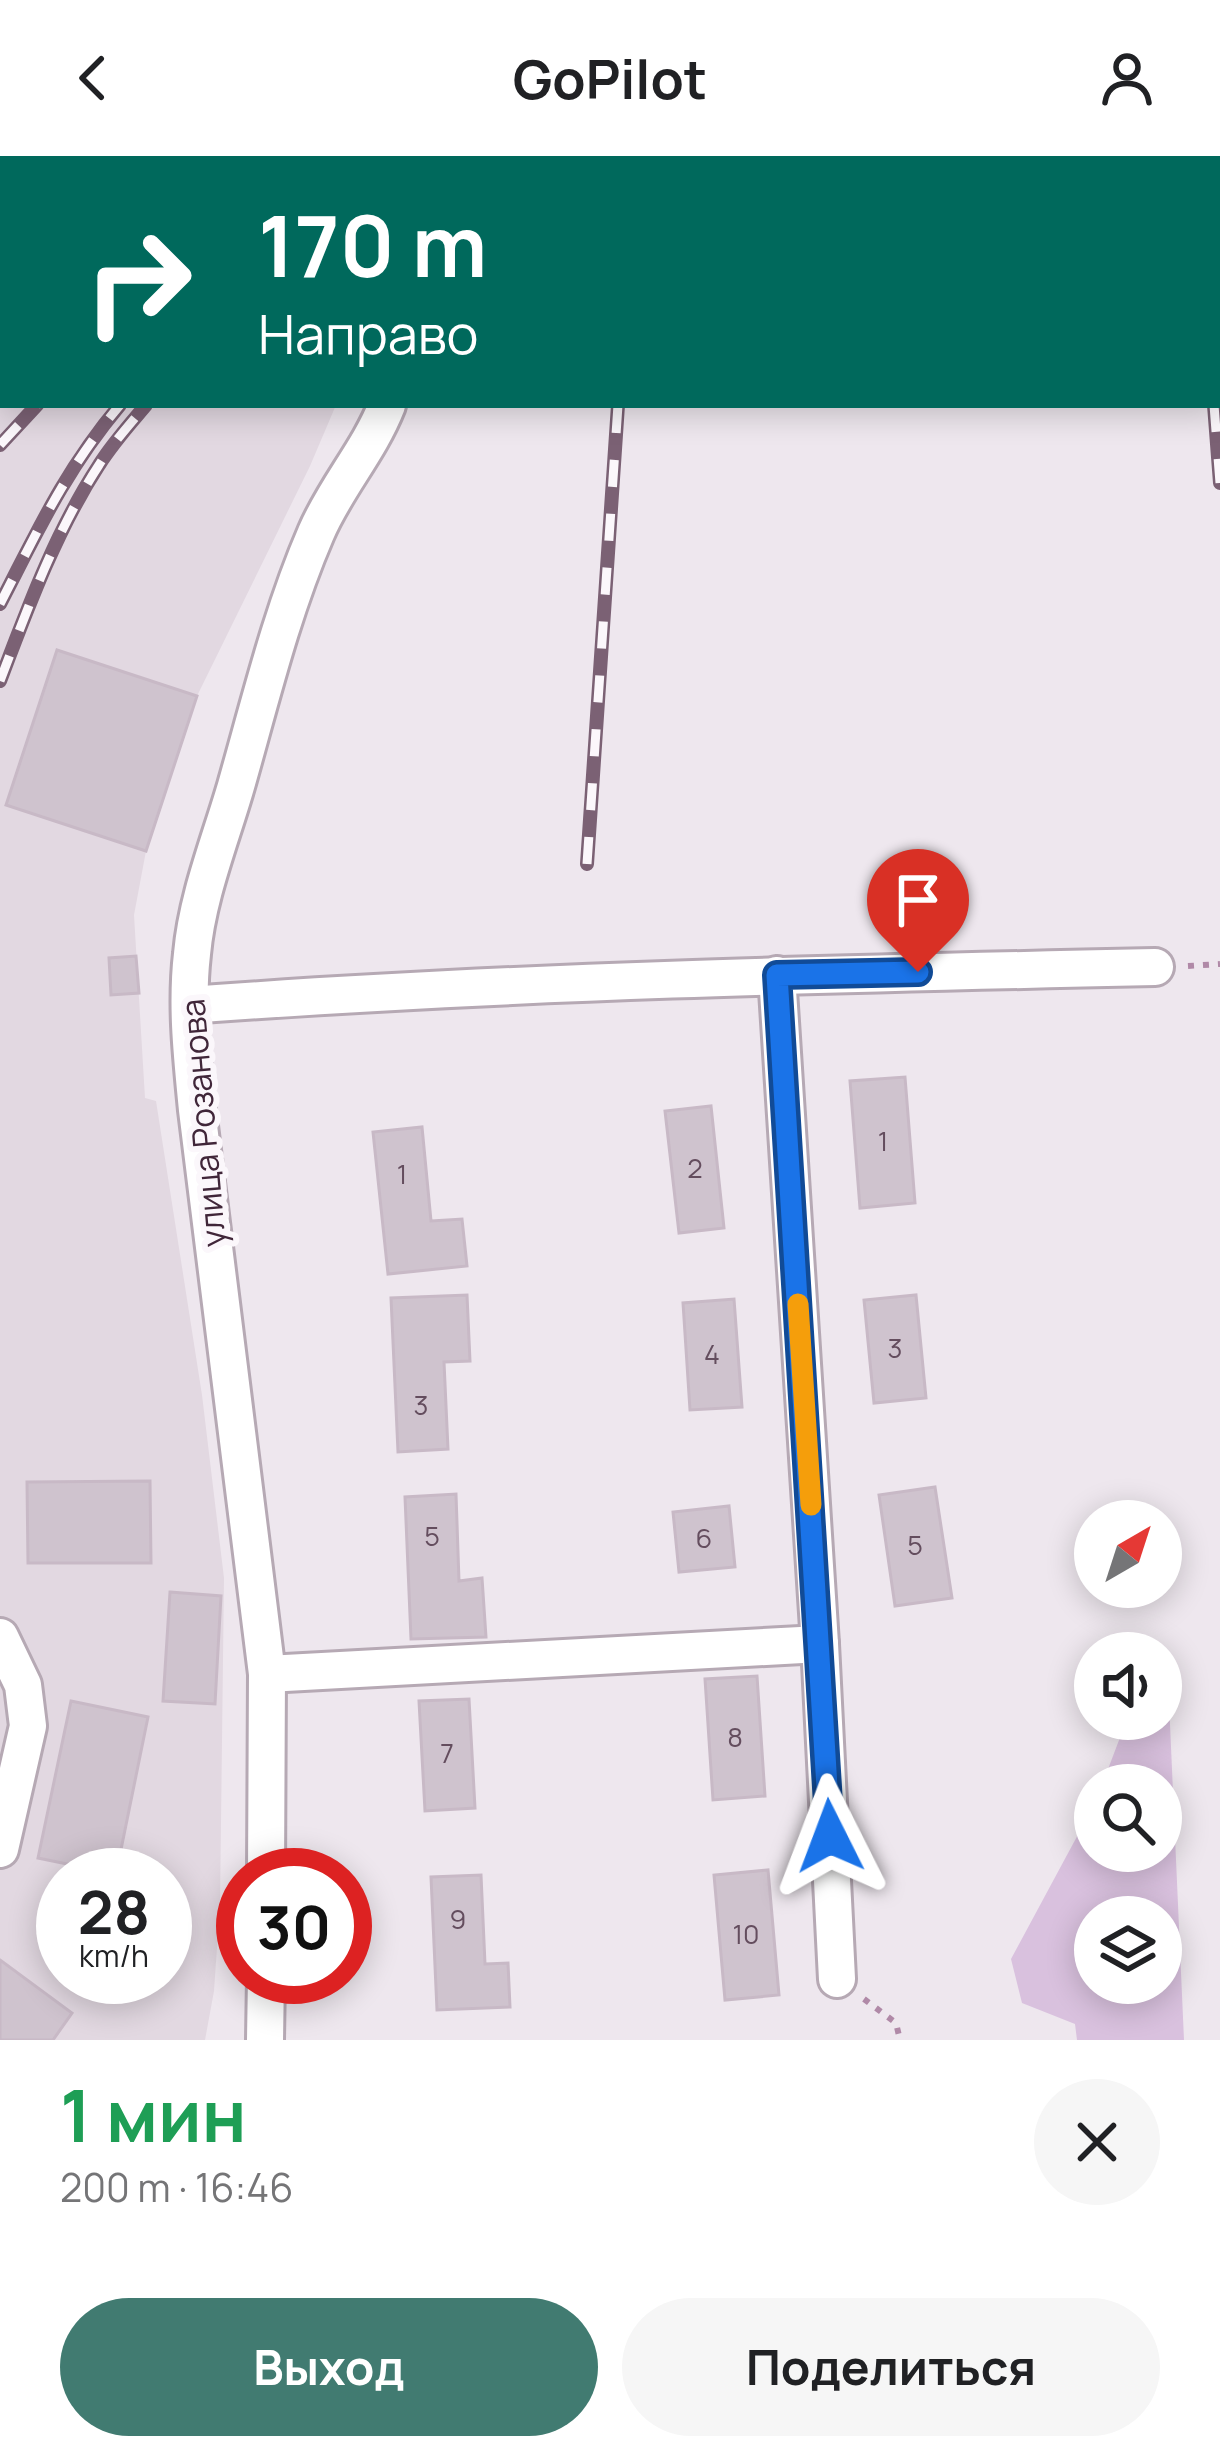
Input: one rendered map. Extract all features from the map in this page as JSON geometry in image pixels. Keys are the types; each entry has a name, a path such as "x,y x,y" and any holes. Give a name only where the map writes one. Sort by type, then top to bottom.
{"street":[{"name":"улица Розанова","path":"266,1848 267,1674 196,1110 192,952 268,674 299,580 327,510 386,408"},
{"path":"190,1005 350,993 777,975 1155,968"},
{"path":"777,975 837,1979"},
{"path":"0,1637 23,1685 28,1726 0,1849"},
{"path":"267,1674 820,1645"},
{"path":"265,2040 266,2004"}],"path":[{"path":"837,1979 896,2023 900,2040"}],"shaded area":[{"path":"0,408 335,408 197,696 146,851 134,915 145,1098 156,1101 202,1395 224,1578 216,1962 205,2040 0,2040"},
{"path":"1119,1740 1171,1740 1172,1764 1110,1764"},
{"path":"1074,1842 1074,1872 1177,1872 1178,1896 1074,1896 1074,2004 1182,2004 1182,1995 1184,2040 1077,2040 1075,2024 1022,2003 1011,1959"}],"building":[{"path":"57,650 197,696 146,851 6,805"},
{"path":"136,956 139,993 111,995 109,958"},
{"path":"905,1077 915,1203 860,1208 850,1081"},
{"path":"711,1106 724,1228 679,1233 665,1111"},
{"path":"422,1127 431,1221 462,1219 467,1266 388,1274 373,1132"},
{"path":"467,1295 470,1361 444,1362 448,1449 398,1452 391,1298"},
{"path":"916,1295 926,1398 874,1403 864,1300"},
{"path":"734,1299 742,1407 690,1410 683,1303"},
{"path":"150,1481 151,1563 28,1563 27,1482"},
{"path":"935,1487 952,1598 895,1606 879,1495"},
{"path":"456,1494 459,1581 482,1578 486,1637 411,1639 405,1497"},
{"path":"729,1506 735,1567 679,1572 673,1512"},
{"path":"170,1592 221,1596 215,1704 163,1701"},
{"path":"757,1676 765,1796 713,1800 705,1679"},
{"path":"469,1699 475,1808 425,1811 419,1701"},
{"path":"71,1701 148,1717 121,1848 40,1848"},
{"path":"768,1870 779,1995 725,2000 714,1875"},
{"path":"481,1875 485,1964 508,1963 510,2007 437,2010 431,1877"},
{"path":"0,1960 36,1986 36,2004 60,2004 72,2013 53,2040 0,2040"}],"railway":[{"path":"0,445 34,408"},
{"path":"0,604 68,477 118,408"},
{"path":"0,681 69,516 104,457 144,408"},
{"path":"587,864 618,408"},
{"path":"1214,408 1220,483"}],"slow traffic":[{"path":"798,1304 811,1505"}],"route":[{"path":"830,1836 777,975 918,972"}]}
